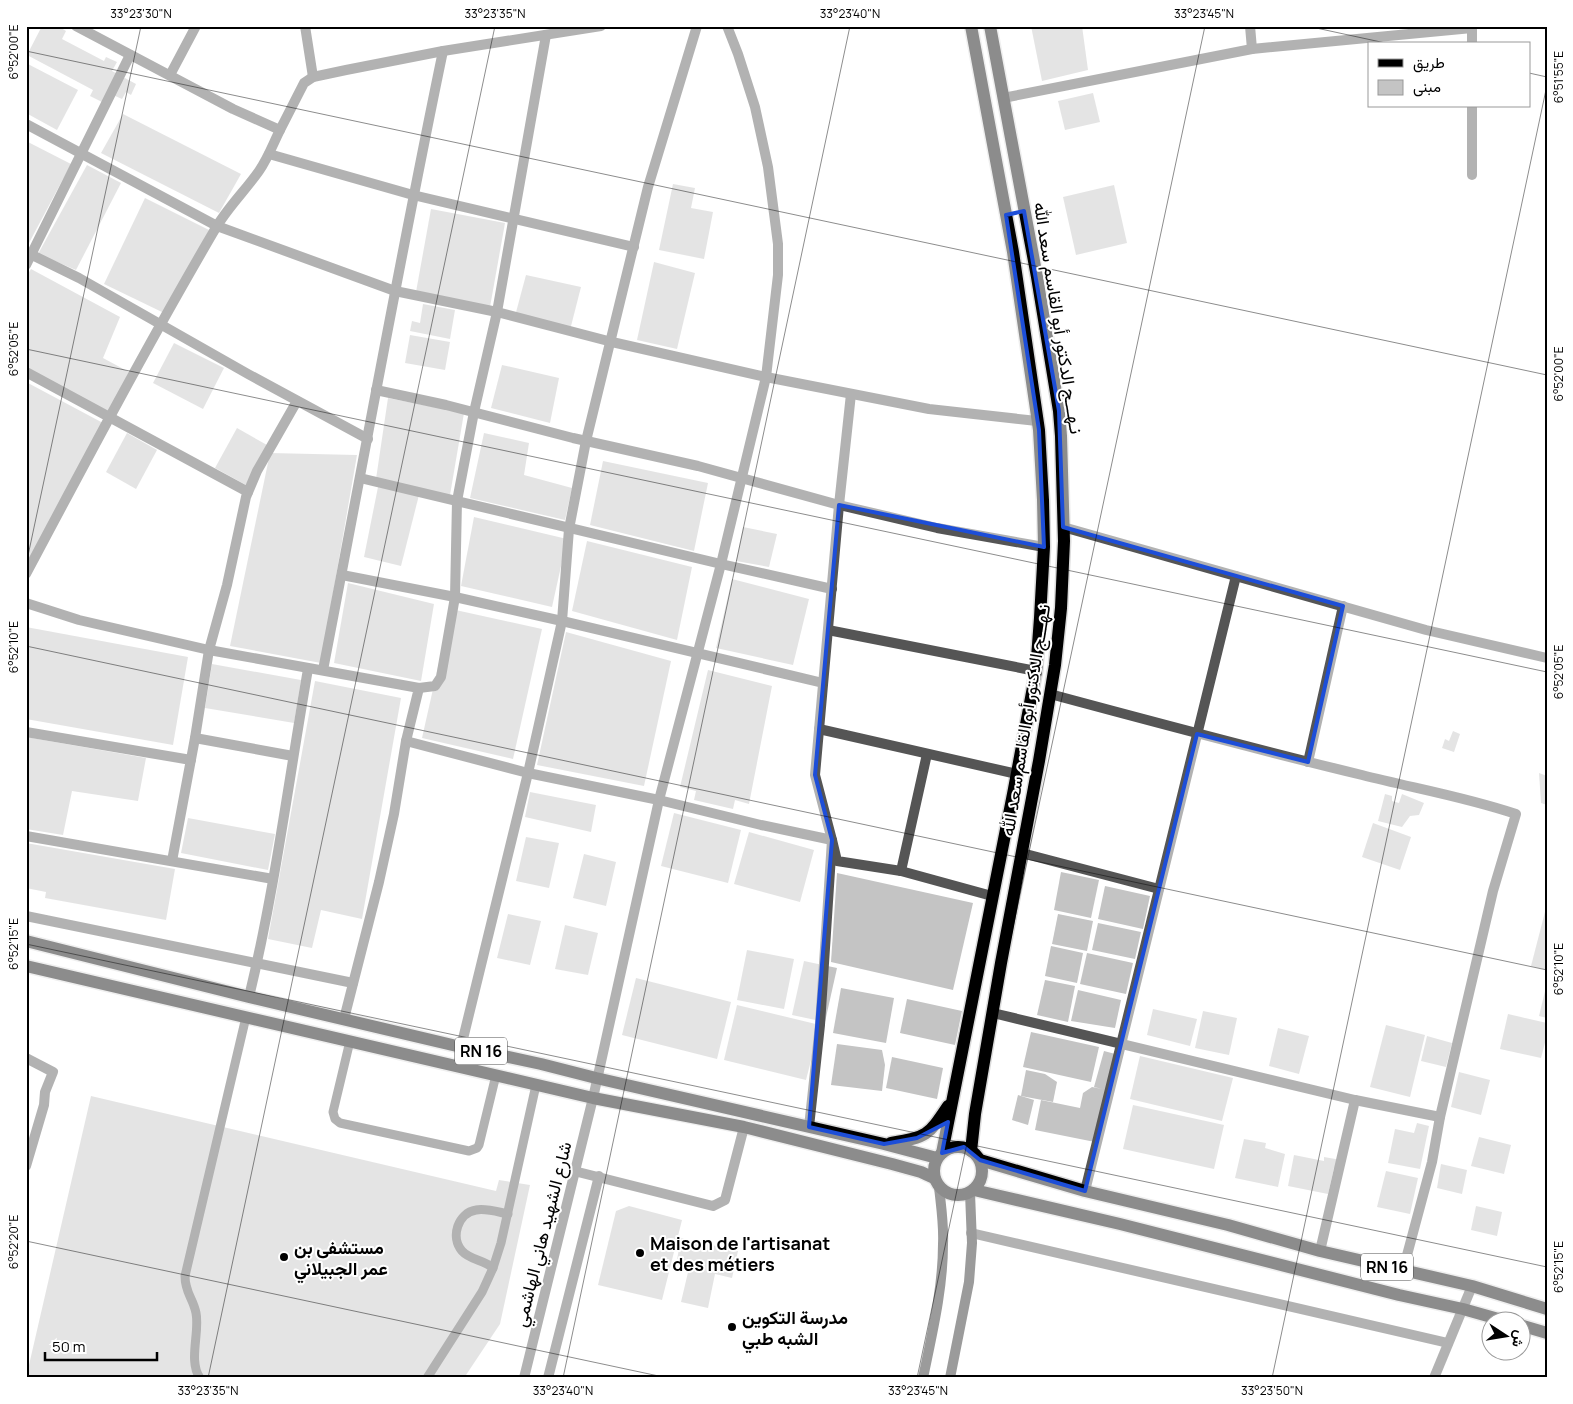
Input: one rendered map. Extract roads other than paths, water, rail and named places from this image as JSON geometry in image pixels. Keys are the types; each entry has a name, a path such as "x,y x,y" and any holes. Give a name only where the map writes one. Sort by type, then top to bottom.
{"main road":[{"name":"نـهـــج الدكتور أبو القاسم سعد الله","path":"939,1156 952,1100 1036,671 1044,548 1043,500 1037,421 1013,252 971,26"},
{"name":"نـهـــج الدكتور أبو القاسم سعد الله","path":"976,1155 975,1114 1050,694 1061,608 1063,527 1059,411 990,26"},
{"path":"1006,214 1024,211"},
{"name":"RN 16","path":"26,941 249,997 461,1047 939,1156"},
{"name":"RN 16","path":"26,966 593,1098 744,1127 921,1172 937,1182"},
{"path":"536,1085 541,1064"},
{"path":"884,1144 917,1138 930,1132 952,1100"},
{"path":"923,1378 936,1312 944,1244 934,1168 939,1156 948,1149 964,1148 976,1155 982,1172 978,1185 972,1191 956,1196 950,1194 937,1182"},
{"name":"RN 16","path":"976,1155 1085,1190 1228,1225 1320,1251 1472,1286 1547,1309"},
{"path":"950,1378 968,1282 972,1191"},
{"name":"RN 16","path":"972,1191 1120,1224 1480,1314"},
{"path":"1530,1328 1547,1333"}],"street":[{"path":"76,26 233,109 280,130"},
{"path":"170,75 196,26"},
{"path":"305,26 313,77"},
{"path":"26,574 160,323 217,226 260,169 304,84 313,77 443,51 601,26"},
{"path":"461,1047 528,773 562,621 569,529 586,441 612,342 648,186 696,26"},
{"name":"شارع الشهيد هاني الهاشمي","path":"525,1377 593,1098 659,800 721,564 766,377 778,275 778,244 768,168 756,107 727,26"},
{"path":"1250,26 1252,49"},
{"path":"1003,98 1252,49 1472,27 1472,42"},
{"path":"26,603 79,620 209,650 419,688 436,686 441,677 455,597 457,501 496,312 546,34"},
{"path":"323,670 413,195 443,51"},
{"path":"26,265 29,253 82,154 130,55"},
{"path":"1472,108 1472,175"},
{"path":"26,124 217,226 395,291 496,312 612,342 766,377 929,409 1037,421"},
{"path":"269,154 413,195 634,246"},
{"path":"29,253 79,278 368,439"},
{"path":"26,372 248,492"},
{"path":"376,390 698,466 839,506 937,528 1044,548"},
{"path":"852,394 839,506 815,775 837,861 901,871 992,896"},
{"path":"172,861 209,650 227,585 248,492 257,471 297,401"},
{"path":"360,478 569,529 832,589"},
{"path":"1063,527 1426,630 1547,658"},
{"path":"342,575 455,597 562,621 823,683"},
{"path":"1085,1190 1236,576"},
{"path":"1308,762 1343,606"},
{"path":"828,630 1036,671"},
{"path":"249,997 273,880 308,669"},
{"path":"344,1019 379,882 394,814 406,741 419,688"},
{"path":"1050,694 1308,762 1484,803 1516,814 1494,891 1440,1117 1432,1162 1403,1270"},
{"path":"819,728 1017,774"},
{"path":"26,732 191,760"},
{"path":"195,738 293,756"},
{"path":"406,741 528,773 659,800 832,840"},
{"path":"901,871 927,754"},
{"path":"26,836 273,880"},
{"path":"809,1127 820,1025 832,840"},
{"path":"1022,853 1159,889"},
{"path":"26,916 353,983"},
{"path":"993,1013 1354,1100 1440,1117"},
{"path":"26,1058 53,1072 45,1092 44,1105 26,1166"},
{"path":"1320,1251 1354,1100"},
{"path":"574,1171 712,1206 725,1200 744,1127"},
{"path":"548,1378 599,1176"},
{"path":"971,1233 1448,1343"},
{"path":"1434,1378 1472,1286"}],"lane":[{"path":"200,1378 195,1369 196,1313 185,1286 185,1276 246,1017"},
{"path":"350,1041 333,1112 334,1119 340,1123 469,1151 473,1150 479,1145 496,1075"},
{"path":"427,1378 482,1292 493,1268 508,1214 536,1085"},
{"path":"493,1268 486,1262 462,1251 456,1235 458,1226 462,1218 468,1213 477,1210 508,1214"}],"place":[{"name":"Maison de l'artisanat et des métiers","path":"640,1253"},
{"name":"مستشفى بن عمر الجبيلاني","path":"284,1257"},
{"name":"مدرسة التكوين الشبه طبي","path":"732,1327"}]}
